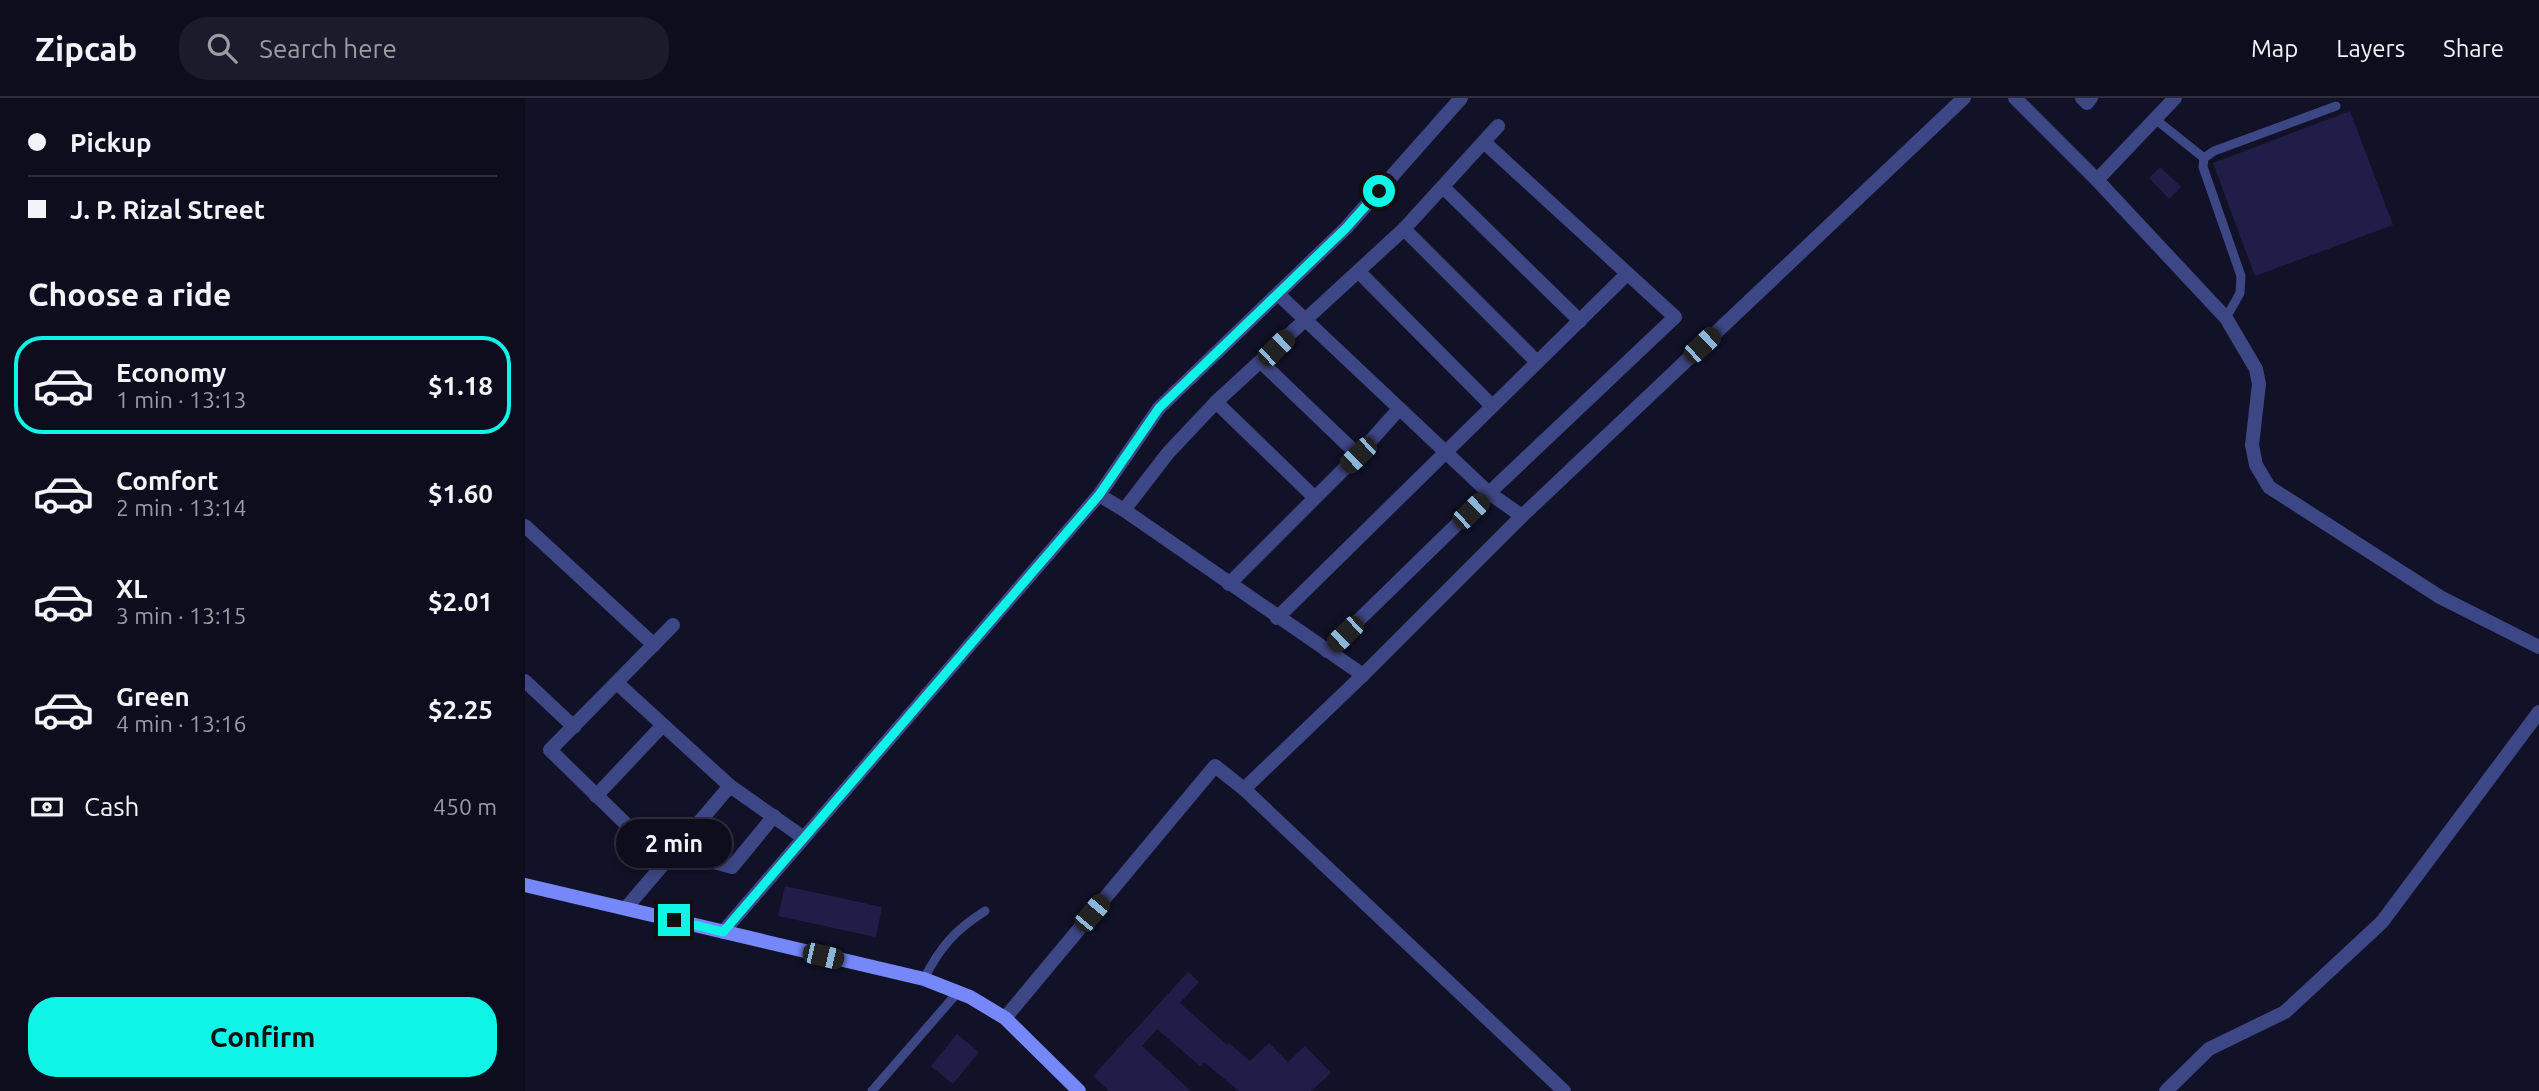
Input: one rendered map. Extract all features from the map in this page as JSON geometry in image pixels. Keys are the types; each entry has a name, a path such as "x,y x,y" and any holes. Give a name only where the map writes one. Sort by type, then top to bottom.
{"main road":[{"path":"525,885 924,979 958,992 1005,1018 1079,1091"}],"street":[{"path":"723,932 1099,495 1159,408 1346,228 1461,98"},
{"path":"1244,789 1522,516 1963,98"},
{"path":"2015,98 2097,180 2226,318 2256,369 2259,384 2252,445 2256,465 2269,486 2440,597 2539,647"},
{"path":"2082,98 2087,103 2091,98"},
{"path":"2097,180 2175,98"},
{"path":"1124,510 1168,453 1216,402 1405,229 1498,126"},
{"path":"1327,651 1675,317 1484,142"},
{"path":"1443,187 1580,321"},
{"path":"1405,229 1537,362"},
{"path":"1359,272 1492,406"},
{"path":"1277,618 1627,274"},
{"path":"1278,294 1489,493 1522,516"},
{"path":"1261,362 1358,455"},
{"path":"1216,402 1314,497"},
{"path":"1229,584 1358,455 1399,409"},
{"path":"1099,495 1363,675"},
{"path":"525,526 654,645"},
{"path":"673,625 550,750 630,828 675,851 732,867 773,816"},
{"path":"525,681 574,727"},
{"path":"617,683 730,786 804,838"},
{"path":"2166,1091 2209,1049 2285,1012 2382,922 2539,712"},
{"path":"596,796 663,725"},
{"path":"1005,1018 1215,766 1244,789 1564,1091"},
{"path":"626,908 730,786"}],"lane":[{"path":"2226,318 2240,293 2241,276 2203,167 2204,158 2214,150 2336,106"},
{"path":"2155,119 2204,158"},
{"path":"924,979 934,958 960,927 985,911"},
{"path":"872,1091 958,992"}],"building":[{"path":"2350,111 2393,225 2255,276 2213,163"},
{"path":"2160,167 2181,187 2169,199 2149,178"},
{"path":"785,886 882,907 876,937 778,916"},
{"path":"1188,972 1199,982 1180,1003 1227,1045 1229,1043 1250,1061 1269,1043 1288,1062 1305,1046 1331,1073 1311,1091 1239,1091 1204,1062 1200,1066 1157,1029 1142,1046 1191,1091 1109,1091 1093,1076"},
{"path":"957,1034 979,1052 953,1084 931,1066"}],"route":[{"path":"674,920 723,932 1099,495 1159,408 1346,228 1379,191"}]}
